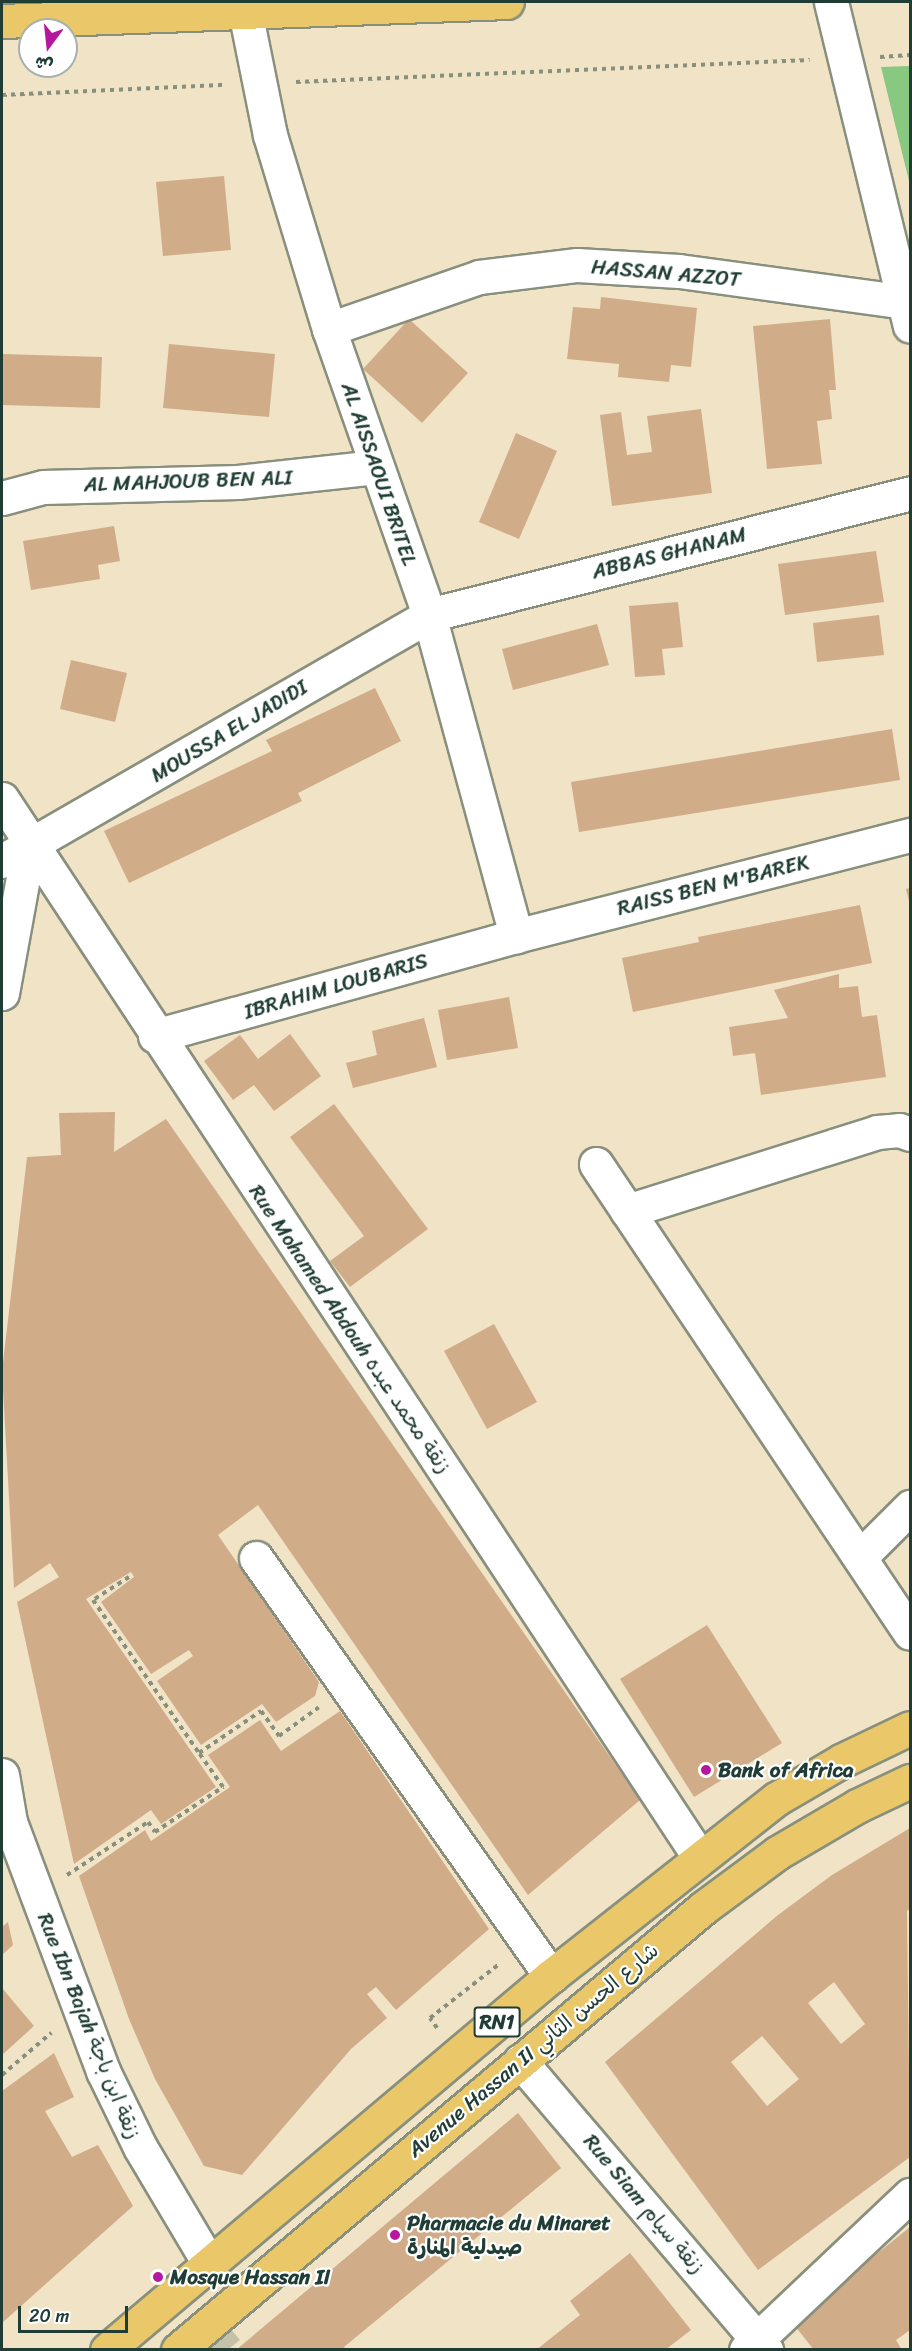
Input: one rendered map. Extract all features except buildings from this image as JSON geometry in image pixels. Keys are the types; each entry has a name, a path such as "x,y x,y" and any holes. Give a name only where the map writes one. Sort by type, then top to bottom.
{"main road":[{"path":"2,21 507,2"},
{"name":"Avenue Hassan II شارع الحسن الثاني","path":"107,2349 551,1976 776,1799 841,1761 910,1728"},
{"name":"Avenue Hassan II شارع الحسن الثاني","path":"178,2349 703,1908 777,1853 857,1806 910,1781"}],"street":[{"path":"831,2 908,314"},
{"name":"AL AISSAOUI BRITEL","path":"245,11 270,135 329,329 429,615 516,936"},
{"name":"HASSAN AZZOT","path":"329,329 479,277 577,265 679,271 908,314"},
{"name":"AL MAHJOUB BEN ALI","path":"2,498 43,487 261,480 376,467"},
{"name":"ABBAS GHANAM","path":"429,615 910,493"},
{"name":"MOUSSA EL JADIDI","path":"15,853 429,615"},
{"name":"Rue Mohamed Abdouh زنقة محمد عبده","path":"2,799 15,853 155,1036 700,1858"},
{"name":"RAISS BEN M'BAREK","path":"516,936 910,835"},
{"path":"2,993 15,853"},
{"name":"IBRAHIM LOUBARIS","path":"155,1036 516,936"},
{"path":"627,1211 877,1132 899,1130 910,1134"},
{"path":"596,1164 910,1633"},
{"path":"860,1557 910,1507"},
{"path":"256,1558 551,1976"},
{"name":"Rue Ibn Bajah زنقة ابن باجة","path":"2,1775 6,1824 79,2010 140,2147 209,2263"},
{"name":"Rue Siam زنقة سيام","path":"520,2061 757,2346"},
{"path":"757,2346 910,2194"}],"path":[{"path":"2,95 910,56"},
{"path":"36,1896 148,1822 155,1832 223,1787 93,1600 129,1577"},
{"path":"199,1753 261,1711 279,1736 347,1687"},
{"path":"2,2075 79,2010"}],"green space":[{"path":"910,66 910,185 881,67"}],"tunnel":[{"path":"207,2325 227,2350"}],"place":[{"name":"Bank of Africa","path":"706,1770"},
{"name":"Pharmacie du Minaret صيدلية المنارة","path":"395,2235"},
{"name":"Mosque Hassan II","path":"158,2277"}]}
